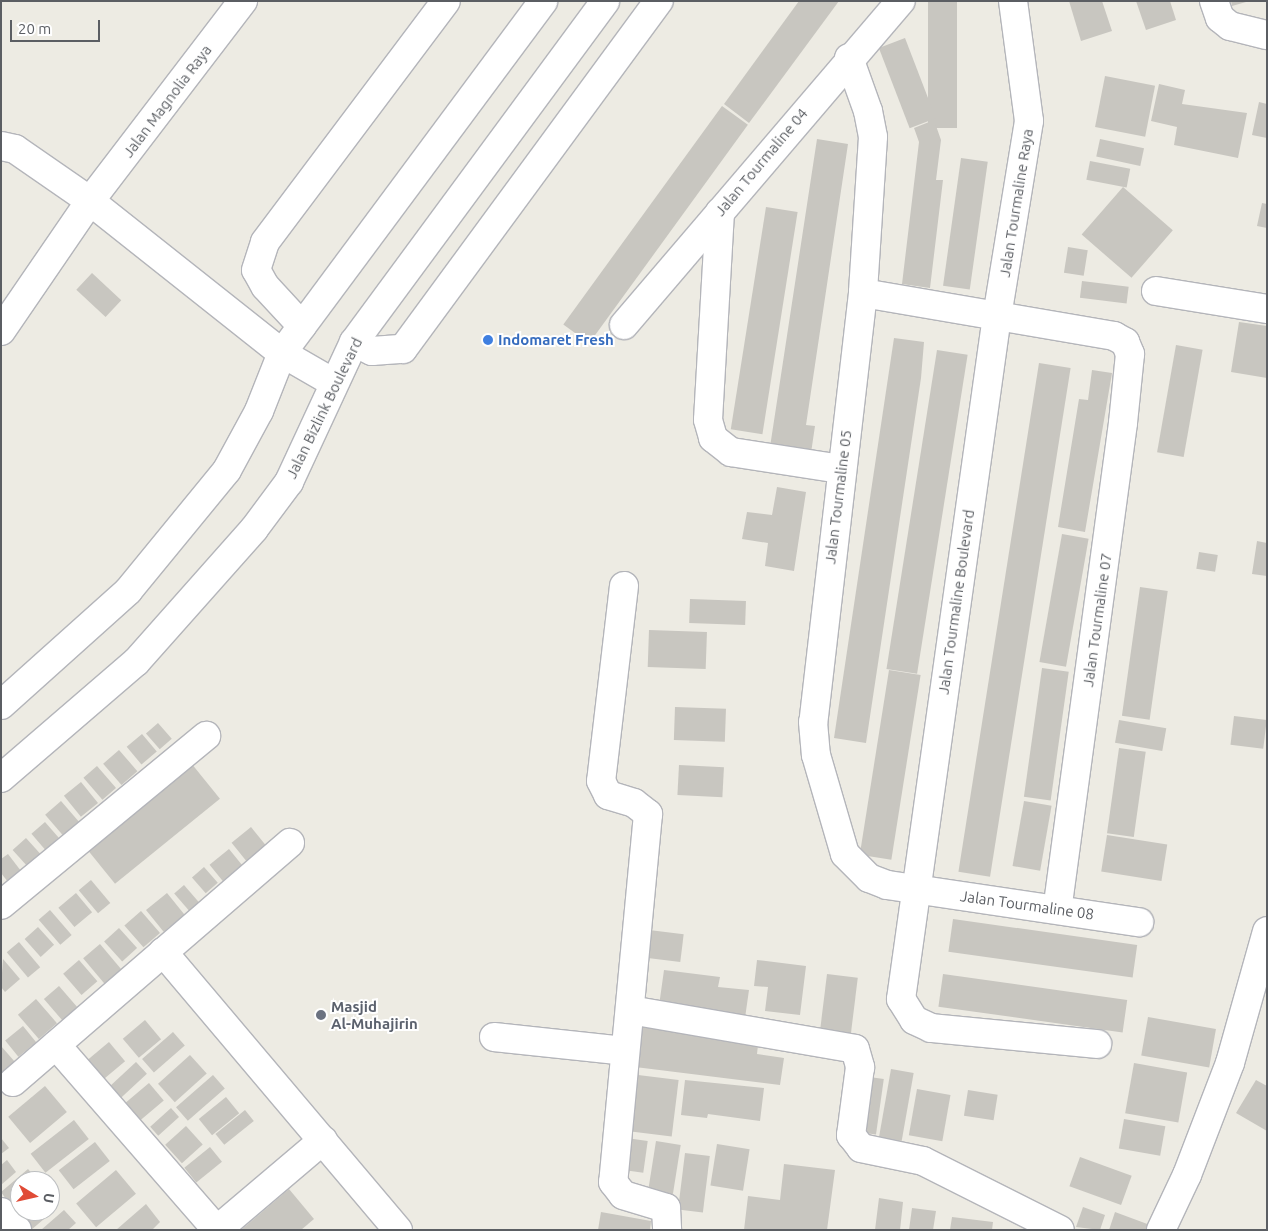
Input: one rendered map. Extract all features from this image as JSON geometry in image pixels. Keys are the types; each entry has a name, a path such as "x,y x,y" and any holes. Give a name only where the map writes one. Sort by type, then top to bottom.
{"street":[{"name":"Jalan Magnolia Raya","path":"1,331 90,201 243,1"},
{"path":"302,326 265,286 256,270 266,242 446,1"},
{"path":"1,705 128,591 227,470 260,411 282,353 543,1"},
{"name":"Jalan Bizlink Boulevard","path":"1,778 136,662 254,528 289,482 354,342 605,1"},
{"path":"354,342 372,351 403,349 658,1"},
{"name":"Jalan Tourmaline 04","path":"624,325 849,58 901,1"},
{"name":"Jalan Tourmaline Raya","path":"997,316 1029,121 1013,1"},
{"path":"1214,1 1220,18 1230,26 1267,35"},
{"path":"578,38 613,62"},
{"name":"Jalan Tourmaline 05","path":"849,58 868,111 873,137 863,293 813,722 816,755 845,854 854,866 869,878 887,885 916,889"},
{"path":"1,146 14,149 90,201 282,353 334,383"},
{"path":"720,212 708,420 713,438 731,452 841,469"},
{"path":"1156,291 1267,309"},
{"path":"863,293 997,316"},
{"name":"Jalan Tourmaline 07","path":"997,316 1114,336 1125,342 1130,354 1124,423 1057,910"},
{"name":"Jalan Tourmaline Boulevard","path":"997,316 901,999 914,1020 931,1028 1097,1044"},
{"path":"624,586 601,782 608,795 634,803 648,814 613,1182 623,1195 666,1208 667,1230"},
{"path":"1,905 206,736"},
{"path":"13,1082 290,843"},
{"name":"Jalan Tourmaline 08","path":"916,889 1139,922"},
{"path":"1161,1230 1188,1175 1230,1064 1267,931"},
{"path":"163,952 398,1230"},
{"path":"630,1010 855,1049 860,1067 851,1135 861,1148 923,1161 1060,1230"},
{"path":"494,1037 624,1051"},
{"path":"56,1045 217,1230 323,1140"},
{"path":"1,1212 17,1230"}],"building":[{"path":"799,1 839,1 749,123 724,104"},
{"path":"928,1 957,1 957,128 928,128"},
{"path":"1069,1 1102,1 1112,31 1081,41"},
{"path":"1136,1 1170,1 1176,20 1146,30"},
{"path":"1231,1 1246,1 1246,2 1232,6"},
{"path":"905,38 936,118 910,128 879,48"},
{"path":"1105,76 1155,86 1145,137 1095,127"},
{"path":"1159,84 1185,90 1182,104 1247,113 1238,158 1174,145 1177,127 1151,121"},
{"path":"1259,102 1267,104 1267,138 1252,135"},
{"path":"722,106 748,125 589,343 563,324"},
{"path":"934,120 941,140 936,180 943,180 930,288 902,284 919,142 914,128"},
{"path":"817,139 848,144 806,425 815,426 811,453 770,447"},
{"path":"1100,139 1144,148 1140,166 1096,157"},
{"path":"961,158 988,162 970,290 943,286"},
{"path":"1090,161 1130,169 1127,187 1086,180"},
{"path":"1123,187 1173,230 1131,278 1082,235"},
{"path":"1262,203 1267,204 1267,228 1257,226"},
{"path":"766,207 798,212 762,434 731,429"},
{"path":"1068,247 1088,250 1084,276 1064,273"},
{"path":"92,273 121,300 106,317 76,290"},
{"path":"1082,281 1129,287 1127,304 1080,298"},
{"path":"1239,322 1267,326 1267,378 1231,372"},
{"path":"894,338 924,342 921,378 866,743 834,738"},
{"path":"1176,345 1203,350 1184,457 1157,452"},
{"path":"937,350 968,355 917,674 886,669"},
{"path":"1039,363 1071,368 990,877 958,872"},
{"path":"1092,370 1112,373 1085,532 1058,527 1079,399 1088,400"},
{"path":"777,487 806,492 794,571 765,566 768,543 742,539 747,512 772,515"},
{"path":"1062,534 1089,539 1066,667 1039,662"},
{"path":"1257,541 1267,543 1267,576 1252,574"},
{"path":"1199,552 1218,555 1215,572 1196,569"},
{"path":"1140,587 1168,591 1150,720 1122,716"},
{"path":"690,599 746,601 745,625 689,623"},
{"path":"649,630 707,632 706,669 648,667"},
{"path":"1042,668 1069,672 1051,800 1024,797"},
{"path":"889,670 921,675 891,860 860,855"},
{"path":"675,707 726,709 725,742 674,740"},
{"path":"1234,716 1267,720 1263,749 1230,745"},
{"path":"1119,720 1166,728 1162,751 1115,743"},
{"path":"158,723 172,739 160,749 146,733"},
{"path":"142,734 157,752 141,764 127,747"},
{"path":"1119,748 1146,752 1134,837 1107,833"},
{"path":"119,750 137,771 122,785 103,764"},
{"path":"191,763 220,799 115,884 86,848"},
{"path":"679,765 724,767 722,797 677,795"},
{"path":"97,766 116,788 102,800 83,778"},
{"path":"81,782 98,803 81,817 64,796"},
{"path":"61,801 79,822 64,836 45,815"},
{"path":"1024,801 1052,806 1040,871 1013,866"},
{"path":"45,822 59,838 45,850 31,834"},
{"path":"251,827 267,847 248,863 232,843"},
{"path":"1107,835 1167,845 1161,881 1101,872"},
{"path":"26,838 43,857 29,869 13,850"},
{"path":"229,849 242,865 223,881 210,865"},
{"path":"8,854 21,871 8,882 1,873 1,859"},
{"path":"204,867 218,883 206,893 192,877"},
{"path":"91,880 110,903 98,913 79,890"},
{"path":"184,885 203,907 193,915 174,894"},
{"path":"76,893 92,912 74,927 58,908"},
{"path":"167,893 185,915 164,932 146,910"},
{"path":"50,910 72,935 60,945 39,920"},
{"path":"141,911 160,933 143,947 124,925"},
{"path":"953,919 1137,945 1133,978 948,952"},
{"path":"38,927 54,945 41,957 25,939"},
{"path":"119,928 137,948 122,961 104,941"},
{"path":"641,929 684,934 680,962 638,957"},
{"path":"19,942 40,967 28,978 7,952"},
{"path":"100,944 121,969 104,983 83,958"},
{"path":"3,959 20,979 5,992 1,987"},
{"path":"79,960 97,981 82,995 63,974"},
{"path":"757,960 806,966 800,1015 765,1011 768,987 754,986"},
{"path":"664,970 720,977 718,987 749,990 744,1025 658,1013"},
{"path":"827,974 858,978 850,1038 820,1035"},
{"path":"943,974 1127,1000 1123,1033 938,1007"},
{"path":"59,986 77,1007 62,1020 44,999"},
{"path":"36,999 57,1023 39,1039 18,1015"},
{"path":"1148,1017 1216,1029 1209,1067 1141,1055"},
{"path":"145,1020 161,1039 139,1058 123,1039"},
{"path":"632,1025 758,1045 757,1054 784,1058 780,1085 627,1066"},
{"path":"23,1026 36,1042 18,1057 5,1040"},
{"path":"173,1032 185,1046 154,1072 142,1059"},
{"path":"109,1042 125,1061 101,1082 84,1063"},
{"path":"1,1046 15,1062 3,1072 1,1070"},
{"path":"190,1055 207,1074 175,1102 158,1084"},
{"path":"136,1062 147,1074 121,1098 110,1086"},
{"path":"1134,1063 1187,1072 1178,1123 1125,1113"},
{"path":"891,1069 914,1073 902,1141 879,1137"},
{"path":"630,1074 679,1080 672,1137 623,1131"},
{"path":"213,1075 225,1089 188,1121 176,1107"},
{"path":"862,1076 884,1079 876,1135 854,1131"},
{"path":"685,1080 764,1088 760,1121 708,1114 707,1118 681,1115"},
{"path":"1256,1080 1267,1086 1267,1131 1236,1113"},
{"path":"149,1083 164,1101 140,1121 125,1103"},
{"path":"45,1086 67,1112 30,1143 8,1117"},
{"path":"917,1089 950,1095 942,1141 909,1135"},
{"path":"968,1090 998,1095 994,1120 964,1116"},
{"path":"226,1097 239,1113 212,1135 199,1119"},
{"path":"171,1108 179,1117 158,1136 150,1127"},
{"path":"245,1110 254,1121 224,1145 215,1134"},
{"path":"1124,1119 1165,1126 1160,1156 1119,1149"},
{"path":"74,1120 89,1139 48,1171 44,1171 31,1154"},
{"path":"186,1126 203,1145 182,1163 165,1145"},
{"path":"619,1137 648,1141 643,1173 615,1169"},
{"path":"1,1138 9,1148 1,1154"},
{"path":"656,1141 681,1145 673,1194 648,1190"},
{"path":"95,1142 110,1161 74,1189 59,1171"},
{"path":"717,1144 750,1149 743,1191 710,1185"},
{"path":"210,1147 222,1162 196,1183 184,1168"},
{"path":"685,1153 710,1156 703,1213 678,1210"},
{"path":"1080,1157 1132,1176 1121,1205 1069,1186"},
{"path":"7,1160 15,1171 10,1171 10,1177 1,1185 1,1165"},
{"path":"784,1164 835,1170 827,1230 744,1230 748,1196 780,1200"},
{"path":"116,1170 136,1194 96,1227 76,1203"},
{"path":"10,1184 10,1205 1,1192"},
{"path":"289,1189 314,1219 301,1230 241,1230"},
{"path":"879,1198 903,1202 900,1230 875,1230"},
{"path":"146,1204 160,1222 152,1230 116,1230"},
{"path":"1083,1207 1105,1215 1100,1230 1076,1227"},
{"path":"912,1208 936,1211 933,1230 909,1230"},
{"path":"64,1210 76,1223 68,1230 41,1230 51,1221 60,1221 60,1213"},
{"path":"601,1212 651,1221 650,1230 598,1230"},
{"path":"1115,1212 1150,1225 1148,1230 1109,1230"},
{"path":"952,1217 993,1222 992,1230 950,1230"},
{"path":"23,1221 42,1221 31,1230"}],"place":[{"name":"Indomaret Fresh","path":"488,340"},
{"name":"Masjid Al-Muhajirin","path":"321,1015"}]}
